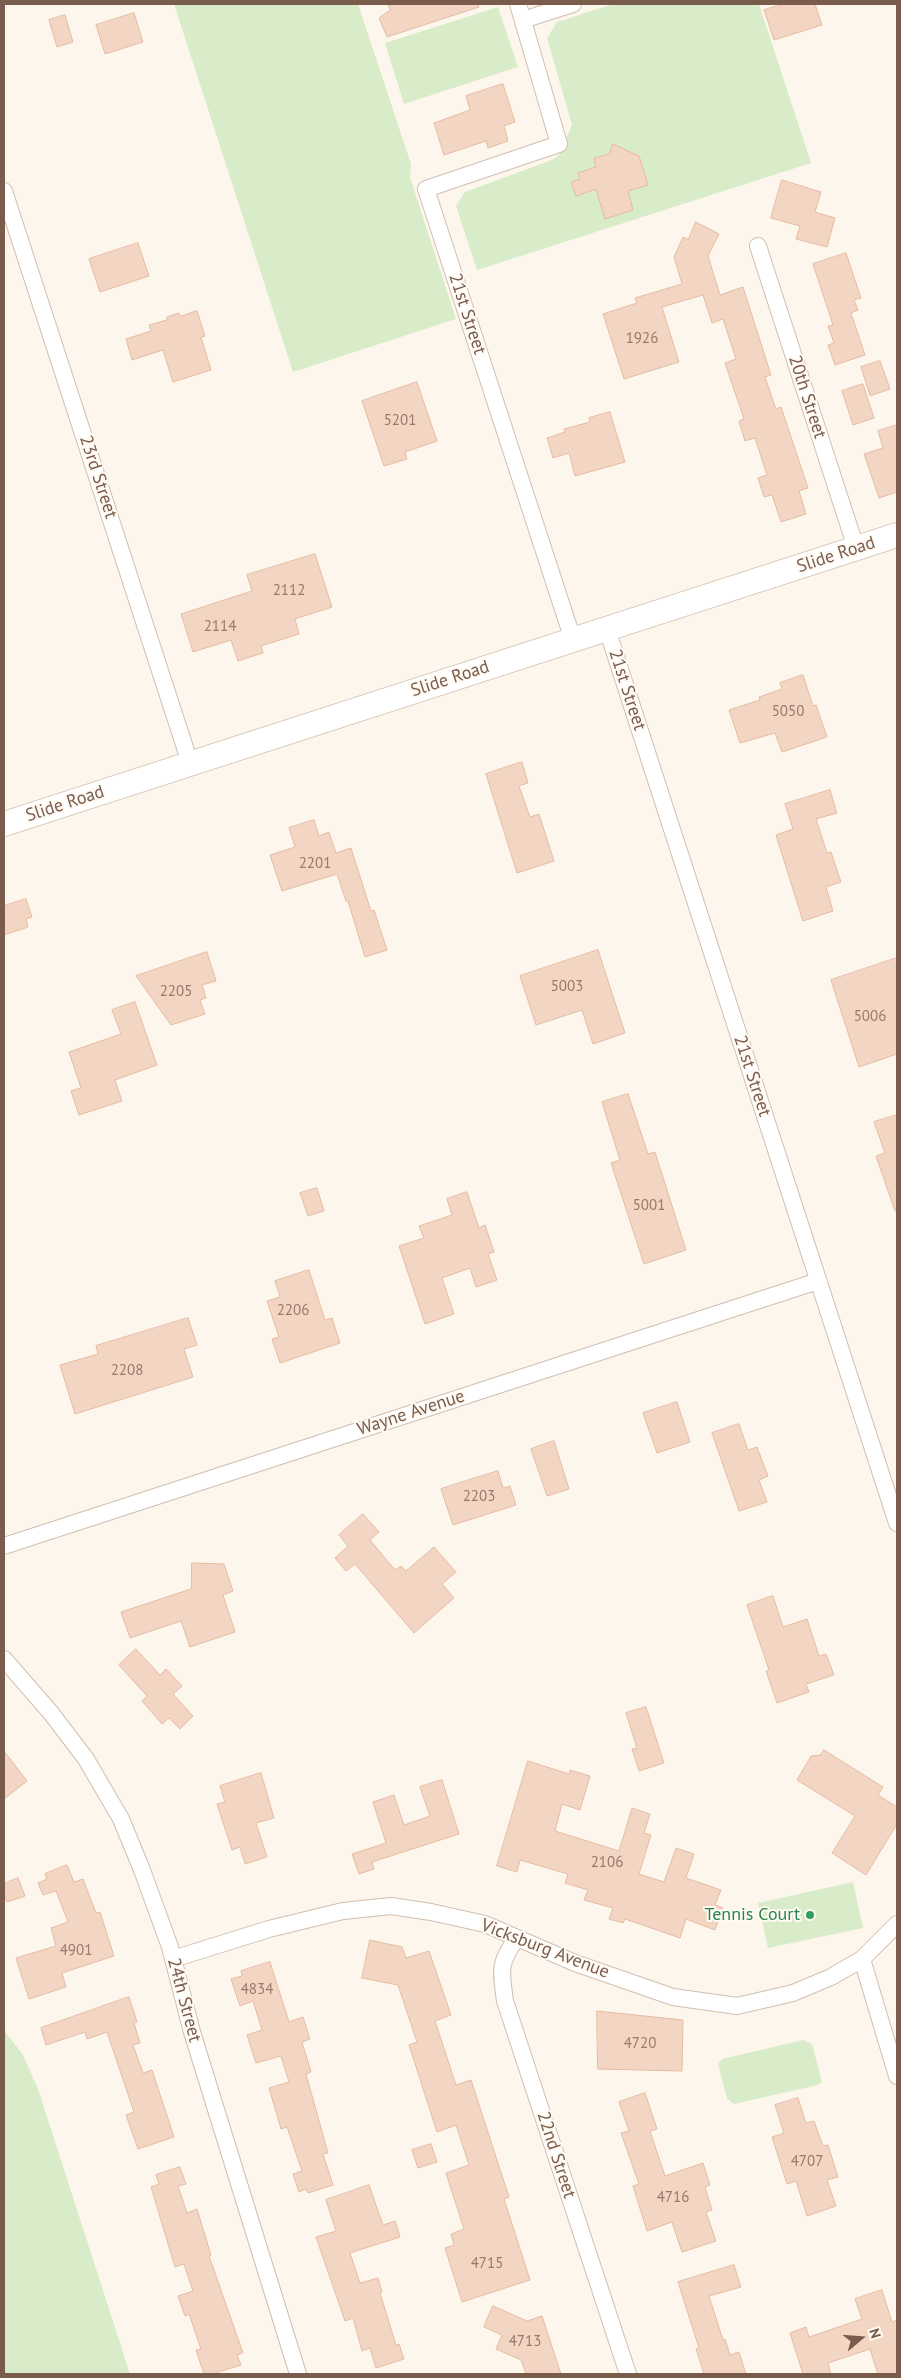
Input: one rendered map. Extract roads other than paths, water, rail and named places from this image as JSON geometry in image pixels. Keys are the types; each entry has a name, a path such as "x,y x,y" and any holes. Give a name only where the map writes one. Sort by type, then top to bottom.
{"main road":[{"name":"Slide Road","path":"4,824 897,535"}],"street":[{"path":"518,4 523,20 572,4"},
{"name":"21st Street","path":"523,20 560,144 426,189 573,640"},
{"name":"23rd Street","path":"4,191 190,763"},
{"name":"20th Street","path":"758,246 856,548"},
{"name":"21st Street","path":"607,629 897,1523"},
{"name":"Wayne Avenue","path":"4,1546 818,1280"},
{"name":"24th Street","path":"4,1659 51,1713 86,1760 121,1819 142,1870 173,1959 192,2032 298,2374"},
{"name":"Vicksburg Avenue","path":"173,1959 269,1929 324,1915 391,1906 431,1912 485,1924 575,1963 673,1997 737,2006 793,1993 831,1977 862,1959 897,1924"},
{"name":"22nd Street","path":"517,1938 504,1956 502,1975 505,2001 628,2374"},
{"path":"862,1959 897,2076"}],"place":[{"name":"Tennis Court","path":"810,1915"}]}
